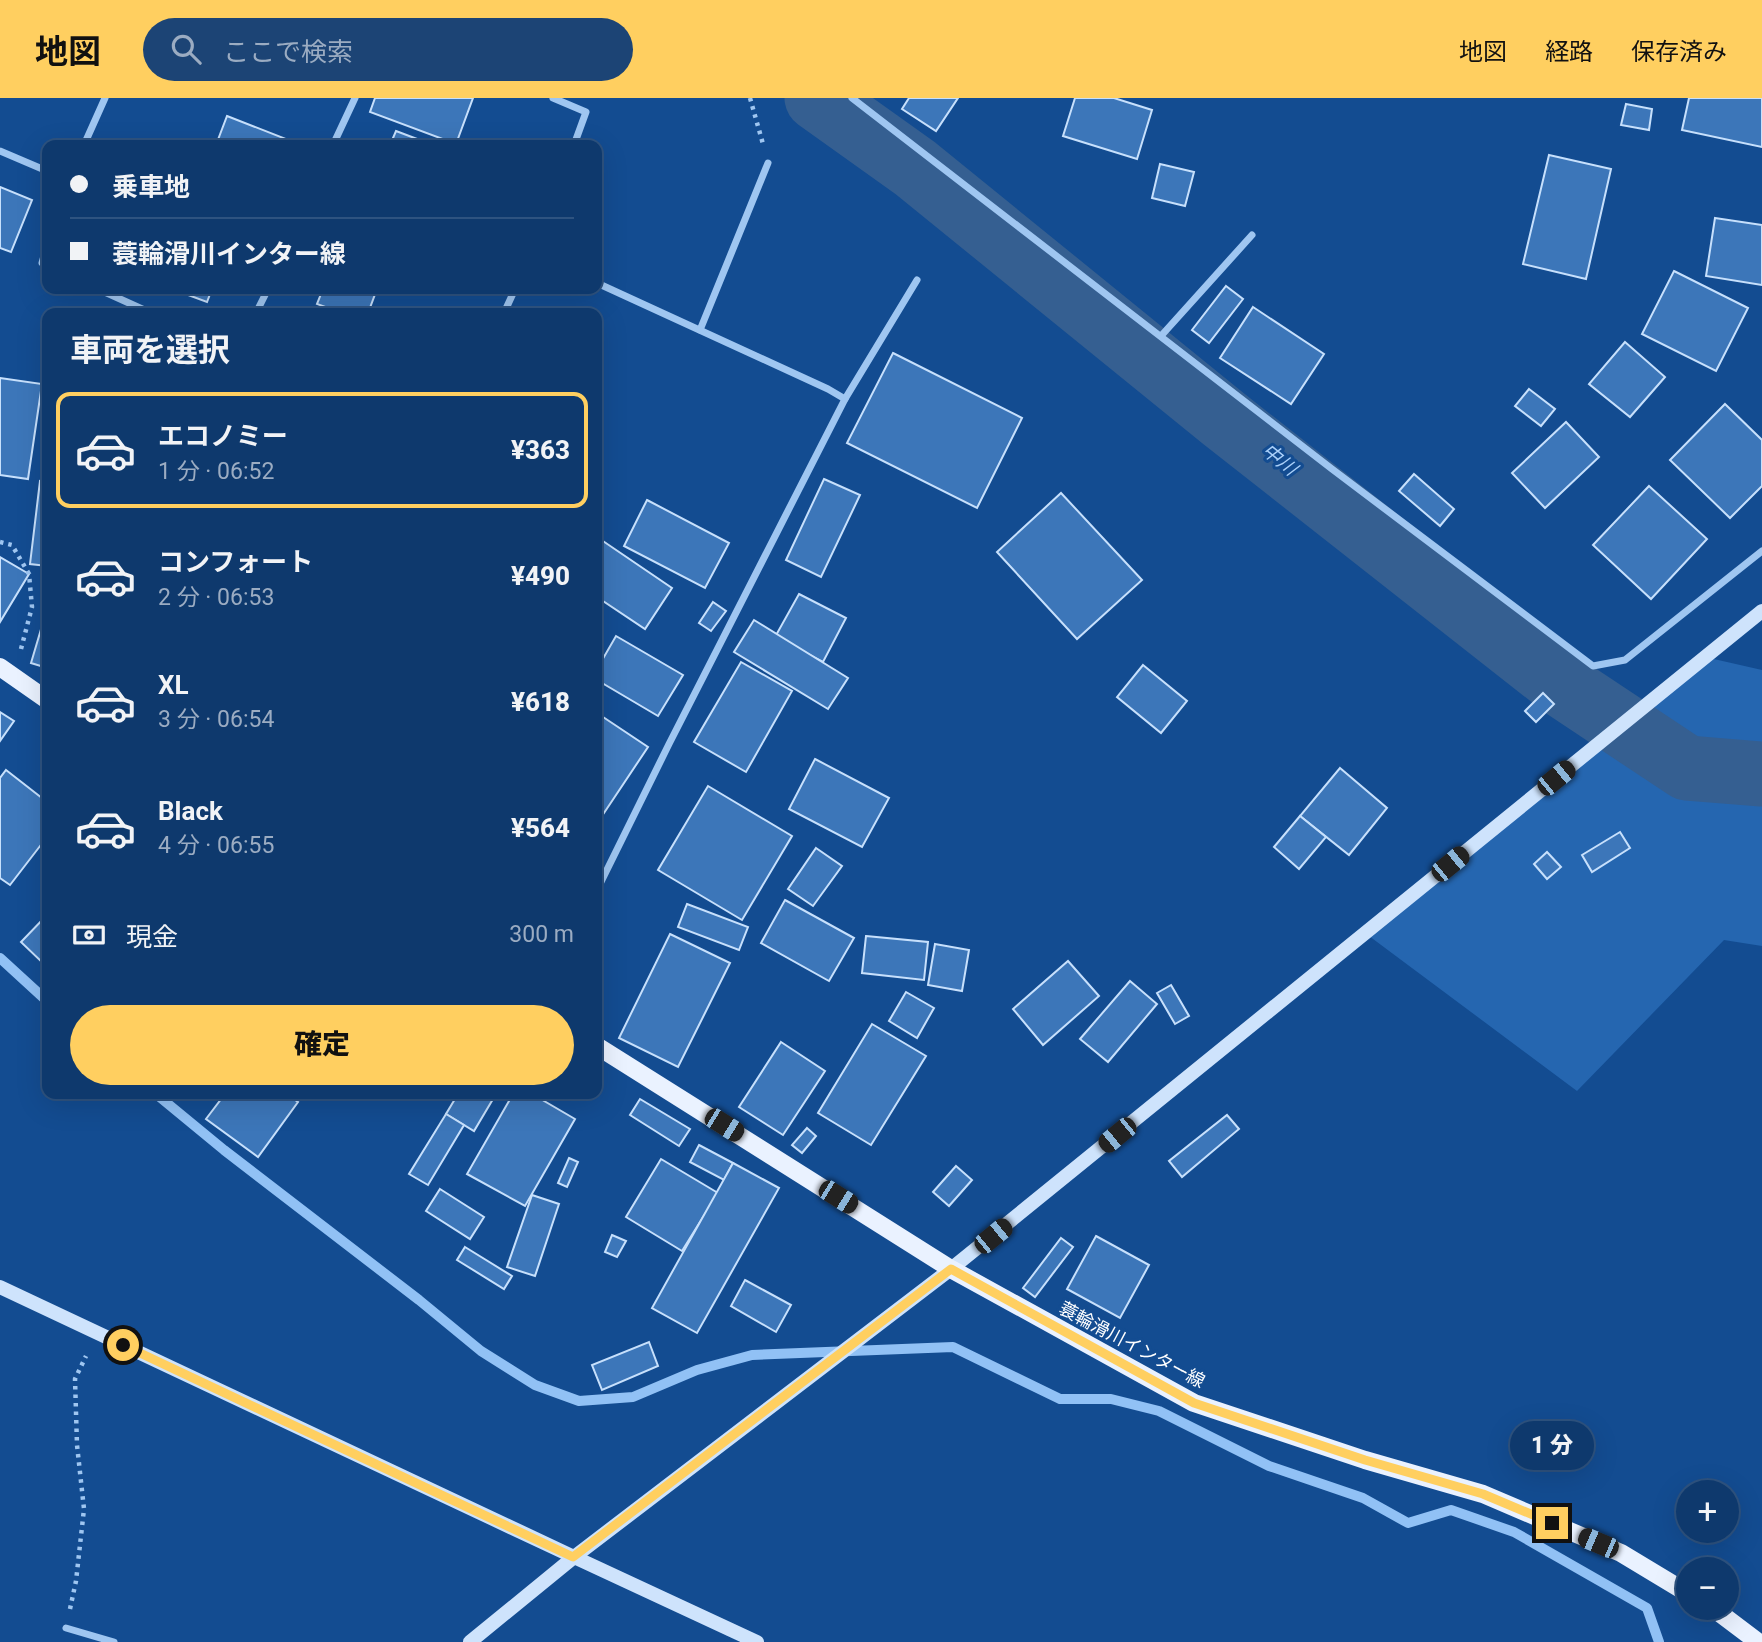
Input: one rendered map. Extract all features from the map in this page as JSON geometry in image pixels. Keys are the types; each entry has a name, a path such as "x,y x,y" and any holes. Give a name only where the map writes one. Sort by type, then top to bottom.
{"main road":[{"path":"7,672 42,696"},
{"name":"蓑輪滑川インター線","path":"602,1049 951,1269 1194,1403 1365,1460 1483,1494 1621,1553 1676,1586"},
{"path":"1729,1620 1758,1642"}],"street":[{"path":"86,140 105,98"},
{"path":"335,140 355,98"},
{"path":"553,98 586,112 576,140"},
{"path":"852,98 1332,469 1593,666 1625,660 1762,551"},
{"path":"0,151 42,169"},
{"path":"700,330 768,163"},
{"path":"1161,336 1252,235"},
{"path":"602,880 845,399 917,280"},
{"path":"602,285 845,399"},
{"path":"109,294 140,308"},
{"path":"470,1642 573,1557 951,1269 1762,611"},
{"path":"0,1287 757,1642"},
{"path":"66,1628 114,1642"}],"path":[{"path":"750,98 768,163"},
{"path":"0,542 12,545 29,574 32,607 7,672"},
{"path":"66,1628 76,1581 84,1509 77,1445 75,1379 97,1333"}],"shaded area":[{"path":"1705,657 1762,670 1762,946 1724,940 1577,1091 1365,933"}],"building":[{"path":"375,98 473,98 457,140 445,140 370,112"},
{"path":"909,98 958,98 936,131 902,109"},
{"path":"1075,98 1114,98 1152,110 1137,159 1063,136"},
{"path":"1689,98 1762,98 1762,147 1682,130"},
{"path":"1626,104 1652,109 1649,130 1621,125"},
{"path":"227,116 286,139 286,140 218,140"},
{"path":"396,131 420,140 392,140"},
{"path":"1549,155 1611,169 1586,279 1523,264"},
{"path":"1160,164 1194,172 1185,206 1152,198"},
{"path":"0,187 32,200 11,252 0,248"},
{"path":"1715,218 1762,225 1762,285 1706,276"},
{"path":"1674,271 1748,308 1716,371 1642,334"},
{"path":"1226,286 1243,299 1209,343 1192,330"},
{"path":"185,294 210,294 207,302"},
{"path":"321,294 375,294 370,308 328,308 317,304"},
{"path":"1253,307 1324,354 1291,404 1220,358"},
{"path":"1625,342 1665,377 1630,417 1589,384"},
{"path":"893,353 1022,418 977,508 847,443"},
{"path":"0,378 42,384 28,479 0,475"},
{"path":"1529,389 1555,409 1541,426 1515,406"},
{"path":"1725,404 1762,440 1762,486 1730,518 1670,460"},
{"path":"1566,422 1599,457 1545,508 1512,473"},
{"path":"1414,474 1454,509 1440,526 1399,491"},
{"path":"824,479 860,495 821,577 786,560"},
{"path":"40,481 42,565 30,564"},
{"path":"1649,486 1707,539 1651,599 1593,545"},
{"path":"1061,493 1142,580 1077,639 997,552"},
{"path":"647,500 729,543 705,588 624,546"},
{"path":"602,540 672,588 645,629 602,600"},
{"path":"0,557 29,574 0,622"},
{"path":"799,594 846,618 823,662 775,637"},
{"path":"713,602 726,611 711,631 699,623"},
{"path":"754,620 848,678 828,709 734,652"},
{"path":"42,626 42,666 31,663"},
{"path":"616,636 683,675 658,716 602,683 602,660"},
{"path":"741,662 792,691 746,772 694,742"},
{"path":"1143,665 1187,701 1161,733 1117,697"},
{"path":"1543,693 1554,704 1536,722 1525,711"},
{"path":"0,712 14,721 0,741"},
{"path":"602,716 648,747 602,816"},
{"path":"815,759 889,798 862,847 789,809"},
{"path":"1340,768 1387,808 1349,855 1300,816"},
{"path":"6,770 42,798 42,843 10,885 0,878 0,778"},
{"path":"708,786 792,836 742,920 658,870"},
{"path":"1300,816 1326,837 1299,869 1274,847"},
{"path":"1620,832 1630,848 1592,872 1582,855"},
{"path":"816,848 842,866 813,906 788,889"},
{"path":"1547,852 1561,867 1547,879 1534,864"},
{"path":"785,900 854,938 829,981 761,943"},
{"path":"687,904 748,927 739,950 678,927"},
{"path":"42,920 42,962 21,942"},
{"path":"670,934 730,963 678,1067 619,1038"},
{"path":"866,936 928,942 924,980 862,973"},
{"path":"935,944 969,950 962,991 928,985"},
{"path":"1068,961 1099,996 1043,1045 1013,1009"},
{"path":"1130,981 1157,1004 1108,1062 1080,1039"},
{"path":"1171,985 1189,1016 1175,1024 1157,993"},
{"path":"906,992 934,1008 917,1038 889,1021"},
{"path":"872,1024 926,1056 871,1145 818,1113"},
{"path":"781,1042 825,1071 783,1135 739,1107"},
{"path":"221,1099 294,1099 298,1102 258,1157 206,1119"},
{"path":"455,1099 493,1099 474,1131 446,1114"},
{"path":"510,1099 541,1099 575,1119 525,1206 467,1174"},
{"path":"640,1099 690,1129 679,1146 630,1115"},
{"path":"446,1114 464,1125 428,1185 409,1174"},
{"path":"1227,1115 1239,1129 1182,1177 1169,1161"},
{"path":"807,1128 816,1136 802,1153 792,1145"},
{"path":"699,1145 733,1163 724,1180 690,1162"},
{"path":"569,1158 578,1162 567,1187 558,1183"},
{"path":"661,1159 718,1193 682,1251 626,1217"},
{"path":"733,1163 779,1188 697,1333 652,1308"},
{"path":"956,1166 972,1180 949,1206 933,1192"},
{"path":"440,1189 484,1217 470,1239 426,1211"},
{"path":"532,1195 559,1204 535,1276 507,1267"},
{"path":"612,1235 626,1241 617,1257 605,1252"},
{"path":"1096,1236 1149,1265 1120,1318 1067,1289"},
{"path":"1061,1238 1073,1247 1035,1297 1023,1288"},
{"path":"465,1247 512,1276 504,1289 457,1260"},
{"path":"745,1280 791,1305 776,1332 731,1306"},
{"path":"649,1342 658,1366 602,1390 592,1365"}],"waterway":[{"name":"中川","path":"817,98 915,168 1224,419 1565,687 1687,768 1762,774"},
{"path":"0,958 42,996"},
{"path":"162,1099 481,1351 535,1385 579,1401 633,1397 697,1370 752,1355 953,1347 1060,1399 1111,1399 1159,1411 1269,1466 1363,1498 1408,1523 1451,1510 1514,1532 1647,1608 1659,1642"}],"route":[{"path":"123,1345 573,1557 951,1269 1194,1403 1365,1460 1483,1494 1552,1523"}]}
